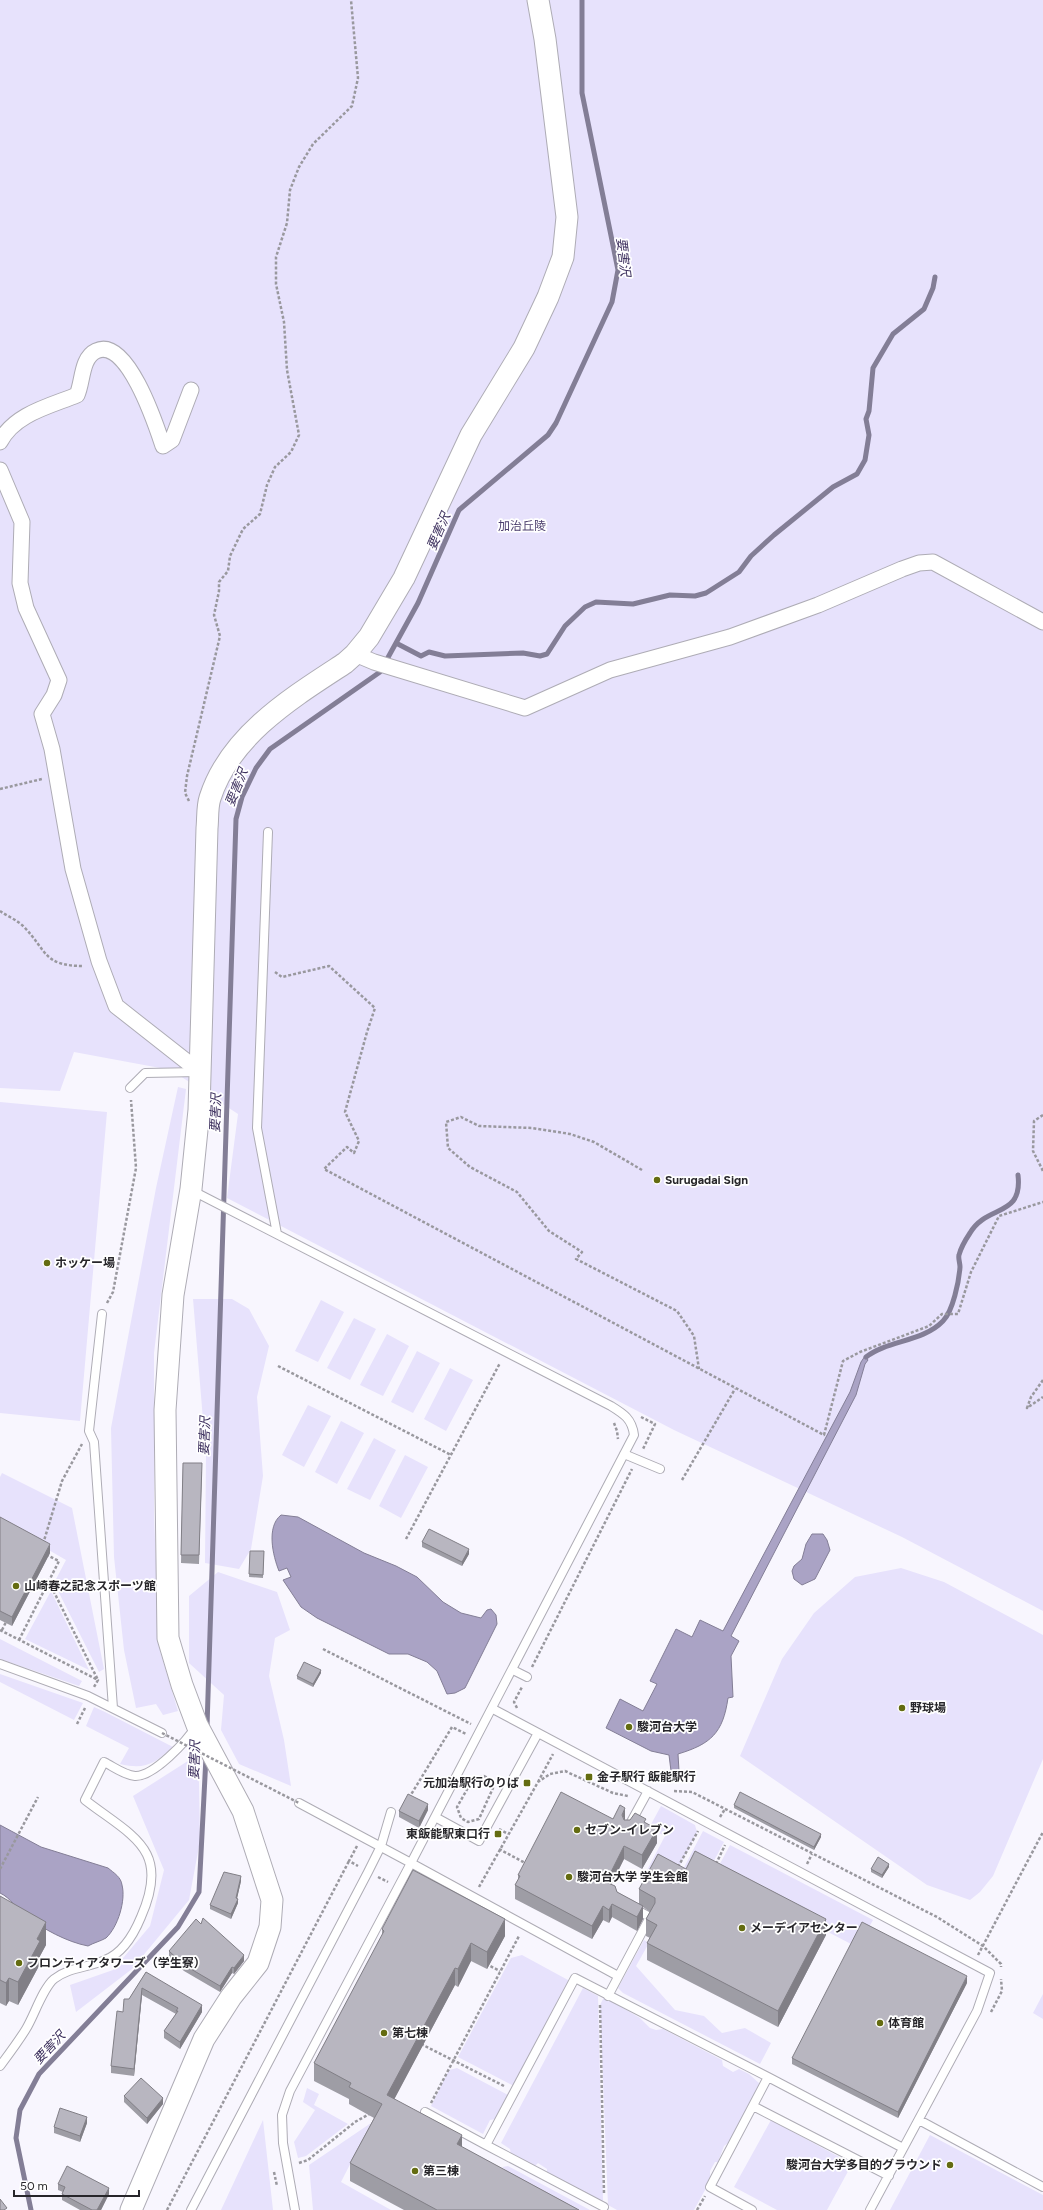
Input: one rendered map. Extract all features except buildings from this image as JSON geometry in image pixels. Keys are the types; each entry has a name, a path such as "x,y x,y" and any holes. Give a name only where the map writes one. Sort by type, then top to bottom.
{"street":[{"path":"131,2210 204,2039 231,1997 258,1963 270,1926 272,1900 243,1811 198,1726 182,1685 168,1638 165,1410 174,1295 191,1189 199,1110 207,828 210,798 224,769 240,745 272,714 355,654 369,637 404,578 471,435 524,348 548,297 563,257 566,217 545,39 538,0"},
{"path":"0,442 5,431 21,418 77,394 81,385 83,369 89,358 96,351 108,350 116,354 141,387 163,446 172,440 191,390"},
{"path":"0,470 22,522 20,583 26,608 59,680 54,695 42,714 57,776 73,869 101,966 116,1006 200,1072"},
{"path":"355,654 374,662 525,708 610,670 730,637 818,605 918,563 933,562 1043,622"}],"lane":[{"path":"268,832 257,1128 277,1234"},
{"path":"130,1088 146,1073 200,1072"},
{"path":"191,1189 611,1406 628,1417 633,1426 634,1435 493,1709 290,2091 282,2115 283,2143 295,2210"},
{"path":"102,1314 89,1430 94,1442 113,1708"},
{"path":"624,1454 660,1469"},
{"path":"0,1664 88,1696 162,1733"},
{"path":"513,1670 527,1677"},
{"path":"493,1709 990,1973 977,2011 870,2210"},
{"path":"0,2066 26,2029 53,1980 64,1972 106,1960 120,1950 130,1938 147,1905 151,1892 152,1874 150,1859 143,1847 85,1800 104,1762 125,1774 136,1776 148,1773 189,1737 198,1726"},
{"path":"435,1817 479,1840 538,1733"},
{"path":"627,1829 648,1791"},
{"path":"299,1803 381,1846 524,1926 618,1976"},
{"path":"191,2210 368,1872 381,1846 391,1812"},
{"path":"608,1996 650,1916 626,1904"},
{"path":"486,2145 575,1978 903,2148"},
{"path":"752,2210 710,2187 768,2077"},
{"path":"753,2106 889,2176"},
{"path":"426,2112 604,2207"},
{"path":"919,2120 1043,2187"}],"path":[{"path":"210,798 191,803 185,793 187,776 220,636 214,615 219,592 219,582 228,571 230,556 243,529 260,514 267,485 275,467 291,452 299,435 287,370 284,322 276,284 276,258 287,223 290,190 299,167 313,144 352,106 358,78 350,0"},
{"path":"0,789 57,776"},
{"path":"0,911 23,926 44,954 55,961 68,966 101,966"},
{"path":"263,963 282,977 329,966 376,1008 367,1032 345,1112 360,1141 354,1153 347,1147 324,1169 824,1435 843,1361 860,1352 929,1326 942,1314 958,1314 971,1272 999,1216 1043,1202"},
{"path":"102,1314 113,1292 136,1168 130,1088"},
{"path":"1043,1115 1034,1121 1033,1151 1043,1171"},
{"path":"642,1170 594,1142 570,1134 532,1128 479,1126 461,1117 446,1122 448,1148 470,1167 517,1192 549,1231 582,1252 576,1259 677,1311 694,1336 699,1369"},
{"path":"406,1539 502,1361"},
{"path":"278,1366 450,1456"},
{"path":"1043,1380 1031,1397 1028,1408 1043,1397"},
{"path":"682,1480 735,1389"},
{"path":"611,1418 617,1431 618,1443"},
{"path":"523,1712 516,1708 514,1702 655,1424"},
{"path":"42,1548 62,1481 89,1430"},
{"path":"20,1640 59,1561 42,1548 37,1542"},
{"path":"49,1582 98,1680"},
{"path":"8,1617 1,1630 98,1680"},
{"path":"323,1649 474,1725 466,1735 452,1727 408,1800"},
{"path":"88,1696 98,1680"},
{"path":"77,1724 86,1707"},
{"path":"162,1733 299,1803"},
{"path":"474,1898 499,1849 559,1744"},
{"path":"538,1782 550,1774 565,1771 613,1793 644,1799"},
{"path":"484,1776 490,1779 493,1788 479,1819 468,1822 461,1818 457,1807 473,1779 484,1776"},
{"path":"669,1790 692,1792 937,1917 983,1946 1001,1964"},
{"path":"0,1869 38,1797"},
{"path":"721,1816 725,1809"},
{"path":"677,1868 700,1827"},
{"path":"974,1964 1043,1832"},
{"path":"713,1868 728,1841"},
{"path":"167,2210 359,1844"},
{"path":"499,1849 530,1866"},
{"path":"349,1861 398,1887"},
{"path":"426,2112 524,1926"},
{"path":"480,1960 500,1971"},
{"path":"600,1992 604,2207"},
{"path":"418,2051 425,2037"},
{"path":"421,2044 515,2092"},
{"path":"295,2164 308,2160 355,2122 371,2113 376,2116"}],"green space":[{"name":"加治丘陵","path":"0,0 1043,0 1043,1611 902,1537 674,1430 227,1198 238,1114 171,1070 74,1052 60,1091 0,1088"},
{"path":"178,1087 186,1089 154,1353 154,1517 160,1651 178,1711 163,1715 156,1704 136,1708 124,1650 114,1557 111,1428 156,1188"},
{"name":"ホッケー場","path":"0,1102 107,1112 80,1421 0,1413"},
{"path":"193,1299 232,1299 249,1309 269,1346 257,1397 263,1476 251,1549 239,1569 205,1563 206,1456"},
{"path":"321,1300 344,1312 318,1362 295,1351"},
{"path":"354,1318 376,1329 350,1380 327,1368"},
{"path":"387,1334 409,1346 383,1396 360,1385"},
{"path":"417,1351 440,1363 413,1413 391,1402"},
{"path":"450,1368 473,1380 446,1431 424,1419"},
{"path":"308,1405 331,1416 304,1467 282,1455"},
{"path":"341,1421 364,1433 337,1484 315,1472"},
{"path":"374,1438 396,1450 370,1500 347,1489"},
{"path":"405,1455 428,1467 401,1518 379,1506"},
{"path":"2,1473 72,1508 104,1669 99,1672 54,1583 66,1560 0,1522 0,1477"},
{"name":"野球場","path":"901,1568 944,1582 1043,1635 1043,1759 993,1876 980,1892 970,1900 927,1885 740,1756 782,1659 814,1613 855,1577"},
{"path":"218,1572 277,1592 290,1630 275,1638 269,1676 284,1740 291,1786 239,1764 221,1730 224,1695 189,1663 189,1596"},
{"path":"51,1591 89,1670 25,1639"},
{"path":"0,1639 82,1681 79,1686 0,1659"},
{"path":"0,1674 83,1703 74,1720 0,1682"},
{"path":"94,1707 173,1747 160,1758 143,1766 129,1766 120,1764 129,1748 86,1726"},
{"path":"191,1759 199,1782 200,1841 189,1900 132,1969 76,2012 70,1985 113,1970 150,1926 164,1870 133,1796"},
{"path":"661,1806 695,1825 697,1832 673,1878 652,1878 645,1874 665,1836 649,1828"},
{"path":"703,1831 724,1842 709,1870 667,1900"},
{"path":"730,1845 873,1920 868,1929 851,1944 715,1873"},
{"path":"644,1940 649,1943 636,1966 675,2010 704,2016 722,2033 745,2028 771,2043 760,2064 623,1993 618,1988"},
{"path":"522,1955 568,1980 569,1985 514,2086 458,2057 511,1958"},
{"path":"583,1988 598,1996 603,2200 600,2203 547,2174 547,2169 538,2163 534,2167 511,2155 510,2149 501,2143"},
{"path":"1043,1994 1043,2019 1033,2013"},
{"path":"604,1997 640,2018 650,2028 656,2030 663,2029 722,2060 723,2066 733,2072 739,2069 749,2074 760,2084 759,2090 731,2141 724,2146 718,2162 715,2162 710,2171 710,2181 694,2210 617,2210 608,2205 600,2005"},
{"path":"457,2068 508,2095 496,2119 490,2120 483,2134 431,2106 449,2070"},
{"path":"307,2088 319,2094 314,2105 348,2124 306,2156 298,2158 294,2142 315,2110 303,2102"},
{"path":"263,2120 273,2210 221,2210"},
{"path":"771,2120 852,2164 827,2210 777,2210 734,2187"},
{"path":"371,2123 341,2182 391,2210 313,2210 309,2165"},
{"name":"駿河台大学多目的グラウンド","path":"930,2135 1043,2195 1043,2210 890,2210"},
{"path":"508,2166 590,2210 558,2210 501,2179 506,2170 502,2167"}],"shaded area":[{"path":"865,1356 868,1360 865,1364 856,1395 731,1636 739,1641 731,1656 733,1697 728,1698 723,1720 714,1735 707,1741 699,1746 678,1754 679,1771 671,1771 669,1755 651,1751 606,1728 620,1699 643,1711 657,1684 650,1681 676,1629 692,1637 700,1620 723,1631 850,1392 861,1362"},
{"path":"281,1515 298,1517 364,1553 396,1566 417,1577 443,1602 461,1613 481,1618 487,1610 491,1609 496,1615 497,1624 465,1688 455,1693 447,1694 437,1671 427,1662 408,1654 389,1654 317,1618 301,1607 283,1580 291,1577 287,1568 279,1571 273,1550 272,1534 276,1520"},
{"path":"812,1534 823,1534 827,1540 830,1550 815,1579 802,1585 794,1579 792,1571 794,1566 802,1559 806,1544"},
{"path":"0,1825 41,1847 108,1868 117,1875 123,1891 122,1905 114,1927 106,1938 88,1946 64,1938 33,1921 0,1893"}],"waterway":[{"name":"要害沢","path":"207,1727 236,819 242,797 256,768 270,749 380,672 418,603 459,510 548,435 556,423 612,302 618,270 582,93 582,0"},
{"path":"396,643 421,656 429,652 445,656 523,653 540,656 547,654 565,626 585,607 596,602 633,604 670,595 695,596 706,593 739,572 751,556 774,535 833,487 857,474 865,460 869,435 866,419 869,411 873,368 893,334 924,309 933,288 935,277"},
{"path":"866,1357 884,1347 926,1333 943,1321 950,1310 955,1296 960,1267 959,1256 964,1243 977,1224 1009,1205 1015,1198 1018,1189 1018,1175"},
{"name":"要害沢","path":"31,2210 16,2138 20,2110 39,2074 178,1927 199,1892 206,1757"}],"place":[{"name":"Surugadai Sign","path":"657,1180"},
{"name":"ホッケー場","path":"47,1263"},
{"name":"山崎春之記念スポーツ館","path":"16,1586"},
{"name":"野球場","path":"902,1708"},
{"name":"駿河台大学","path":"629,1727"},
{"name":"金子駅行 飯能駅行","path":"589,1777"},
{"name":"元加治駅行のりば","path":"527,1783"},
{"name":"セブン-イレブン","path":"577,1830"},
{"name":"東飯能駅東口行","path":"498,1834"},
{"name":"駿河台大学 学生会館","path":"569,1877"},
{"name":"メーデイアセンター","path":"742,1928"},
{"name":"フロンティアタワーズ（学生寮）","path":"19,1963"},
{"name":"体育館","path":"880,2023"},
{"name":"第七棟","path":"384,2033"},
{"name":"駿河台大学多目的グラウンド","path":"950,2165"},
{"name":"第三棟","path":"415,2171"}]}
